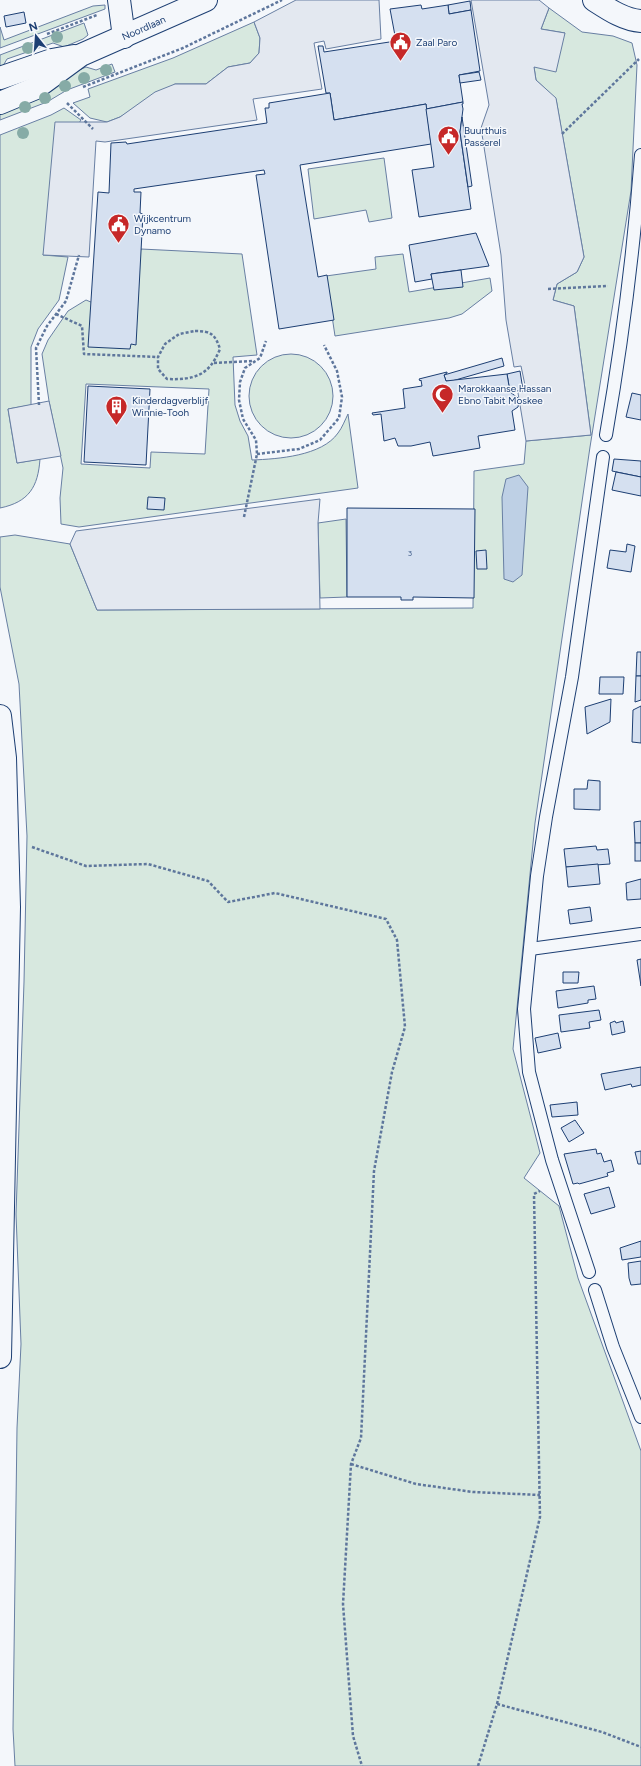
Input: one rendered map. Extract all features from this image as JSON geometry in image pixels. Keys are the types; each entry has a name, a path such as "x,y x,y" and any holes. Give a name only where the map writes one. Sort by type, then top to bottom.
{"street":[{"name":"Noordlaan","path":"0,78 52,60 81,55 206,0"},
{"path":"594,0 614,12 634,20 641,21"},
{"path":"111,6 124,37"},
{"name":"Noordlaan","path":"0,103 36,88 81,55"},
{"path":"0,716 5,758 8,907 0,1358"}],"lane":[{"path":"606,435 628,286 641,155"},
{"path":"589,1272 552,1160 530,1072 524,1009 537,876 546,817 572,677 603,458"},
{"path":"530,949 641,934"},
{"path":"595,1290 613,1347 641,1417"}],"path":[{"path":"86,86 183,48 282,0"},
{"path":"46,34 111,6"},
{"path":"562,134 639,59"},
{"path":"67,103 93,129"},
{"path":"39,405 36,348 47,326 66,301 79,255"},
{"path":"548,288 614,286"},
{"path":"56,314 82,326 84,354 158,357"},
{"path":"195,331 207,331 216,338 220,349 214,363 202,374 184,379 167,379 158,369 158,357 165,344 179,334 195,331"},
{"path":"244,517 257,454 256,440 243,419 239,400 240,382 245,368 260,358 266,341"},
{"path":"257,454 299,449 320,440 339,418 342,397 337,371 324,345"},
{"path":"214,363 254,361"},
{"path":"26,845 86,866 148,864 208,881 228,902 275,893 386,919 397,940 405,1027 392,1072 374,1171 361,1438 351,1464 343,1604 353,1736 362,1766"},
{"path":"478,1766 497,1704 540,1517 534,1194 560,1184"},
{"path":"351,1464 416,1484 473,1492 540,1495"},
{"path":"497,1704 602,1732 641,1747"}],"shaded area":[{"path":"296,0 379,0 381,39 326,49 324,41 314,43 322,89 253,99 257,120 105,142 96,141 89,257 43,255 55,122 107,122 120,117 155,92 175,84 206,84 228,67 250,63 259,53 260,38 254,22"},
{"path":"471,0 539,0 549,8 541,29 565,33 556,72 534,67 536,80 556,98 584,257 577,272 557,284 553,300 574,306 591,435 526,441 518,393 526,390 521,366 514,367 506,320 501,255 481,128 489,105"},
{"path":"105,5 105,9 0,48 0,27 4,40 93,6"},
{"path":"549,8 582,32 613,36 632,43 637,65 631,191 590,447 535,823 513,1049 540,1153 524,1178 559,1206 578,1278 641,1451 641,1766 15,1766 13,1729 17,1428 21,1344 16,1214 24,982 27,836 19,684 0,587 0,537 15,535 70,544 97,610 473,608 474,471 524,464 526,441 591,435 574,306 553,300 557,284 577,272 584,257 556,99 536,80 534,67 565,33 541,29"},
{"path":"254,22 260,38 259,53 250,63 228,67 206,84 175,84 120,117 107,122 90,118 73,103 90,97 88,89 173,58"},
{"path":"84,23 88,35 83,39 64,47 53,43 7,59 0,71 0,55"},
{"path":"112,64 115,72 67,90 47,102 0,120 0,112 77,71 86,67 96,70"},
{"path":"64,108 81,120 43,255 68,257 59,300 38,329 31,347 31,405 8,409 17,463 40,459 39,469 34,485 25,497 18,502 0,508 0,135 51,115"},
{"path":"384,158 392,218 369,222 366,210 314,219 308,169"},
{"path":"141,249 242,254 257,355 233,357 235,405 240,421 248,436 252,460 274,459 299,455 321,447 331,441 338,433 348,414 358,488 79,527 61,524 60,498 63,468 49,401 42,354 48,340 68,311 86,300 122,315","holes":["86,384 209,389 205,454 151,452 150,468 81,464"]},
{"path":"403,254 409,292 490,278 492,291 462,314 449,318 335,336 326,276 376,269 375,257"},
{"path":"291,354 299,355 314,361 326,373 332,388 332,404 326,419 314,431 299,437 291,438 283,437 268,431 256,419 250,404 249,396 250,388 256,373 268,361 283,355"},
{"path":"49,401 61,456 17,463 8,409"},
{"path":"320,499 318,523 320,609 97,610 70,544 76,531"},
{"path":"346,519 347,597 320,598 318,523"}],"water":[{"path":"519,475 528,487 522,575 513,582 504,579 502,497 506,479"}],"building":[{"path":"470,1 471,10 449,14 448,5"},
{"name":"Zaal Paro","path":"421,5 422,9 448,5 449,14 471,10 480,71 459,75 463,102 426,109 426,104 334,120 330,93 326,93 318,46 323,46 324,52 396,41 390,9"},
{"path":"24,12 26,23 6,27 4,16"},
{"path":"479,72 481,80 460,83 459,75"},
{"name":"Wijkcentrum Dynamo","path":"330,93 334,120 426,104 431,144 300,165 318,277 327,275 334,320 279,329 256,175 265,174 264,170 134,189 134,192 141,192 140,213 143,214 136,345 131,344 130,349 88,347 98,192 109,193 111,143 126,142 127,144 267,123 265,108 269,108 269,103"},
{"name":"Buurthuis Passerel","path":"463,102 460,132 471,209 419,217 412,170 434,167 426,109"},
{"path":"462,117 472,186 468,187 460,132"},
{"path":"476,233 489,266 431,274 432,279 415,282 409,245"},
{"path":"461,270 463,287 434,290 431,274"},
{"path":"502,358 504,366 452,381 446,381 444,375"},
{"path":"520,371 523,390 510,392 507,374"},
{"name":"Marokkaanse Hassan Ebno Tabit Moskee","path":"447,372 444,375 446,381 507,374 510,392 518,398 519,402 518,407 512,411 515,430 478,436 480,448 433,456 430,442 411,446 398,446 395,438 384,441 381,414 373,415 372,413 405,408 403,389 422,386 421,380 420,381 419,379"},
{"name":"Kinderdagverblijf Winnie-Tooh","path":"88,386 150,389 146,465 84,462"},
{"path":"632,393 641,395 641,420 626,417"},
{"path":"614,459 641,461 641,477 612,471"},
{"path":"616,472 641,477 641,496 612,490"},
{"path":"148,497 165,498 164,510 147,509"},
{"path":"347,508 475,509 474,598 413,597 413,600 401,600 401,597 347,597"},
{"path":"627,544 635,546 631,572 607,568 610,550 626,552"},
{"path":"486,550 487,569 477,569 476,551"},
{"path":"637,652 641,652 641,676 636,676"},
{"path":"636,676 641,676 641,700 635,702"},
{"path":"600,677 624,677 623,694 599,694"},
{"path":"611,699 610,722 587,734 585,707"},
{"path":"641,706 641,743 632,742 633,710"},
{"path":"588,780 600,781 600,810 574,809 574,789 587,789"},
{"path":"641,821 641,843 635,843 634,822"},
{"path":"635,843 641,843 641,861 635,861"},
{"path":"596,846 597,850 608,849 610,864 566,867 564,849"},
{"path":"598,864 600,884 568,887 566,867"},
{"path":"641,879 641,899 627,900 626,883"},
{"path":"590,907 592,921 570,924 568,910"},
{"path":"641,959 641,986 637,960"},
{"path":"563,972 579,972 578,983 563,983"},
{"path":"594,986 596,999 588,1000 588,1003 558,1008 556,991"},
{"path":"599,1010 601,1020 589,1022 590,1028 561,1032 559,1015"},
{"path":"615,1021 616,1023 623,1021 625,1032 612,1035 610,1023"},
{"path":"558,1033 561,1048 538,1053 535,1038"},
{"path":"641,1067 641,1085 632,1087 631,1084 605,1090 601,1074"},
{"path":"577,1102 578,1115 552,1117 550,1105"},
{"path":"575,1120 584,1133 569,1142 561,1128"},
{"path":"596,1149 597,1154 601,1153 604,1162 611,1160 614,1171 607,1173 608,1176 579,1184 573,1184 564,1154"},
{"path":"641,1151 641,1164 638,1164 635,1152"},
{"path":"609,1187 615,1207 591,1214 584,1194"},
{"path":"641,1241 641,1257 622,1260 620,1248"},
{"path":"641,1261 641,1284 631,1285 628,1263"}],"place":[{"name":"Zaal Paro","path":"400,62"},
{"name":"Buurthuis Passerel","path":"448,156"},
{"name":"Wijkcentrum Dynamo","path":"118,244"},
{"name":"Marokkaanse Hassan Ebno Tabit Moskee","path":"443,414"},
{"name":"Kinderdagverblijf Winnie-Tooh","path":"117,426"}]}
